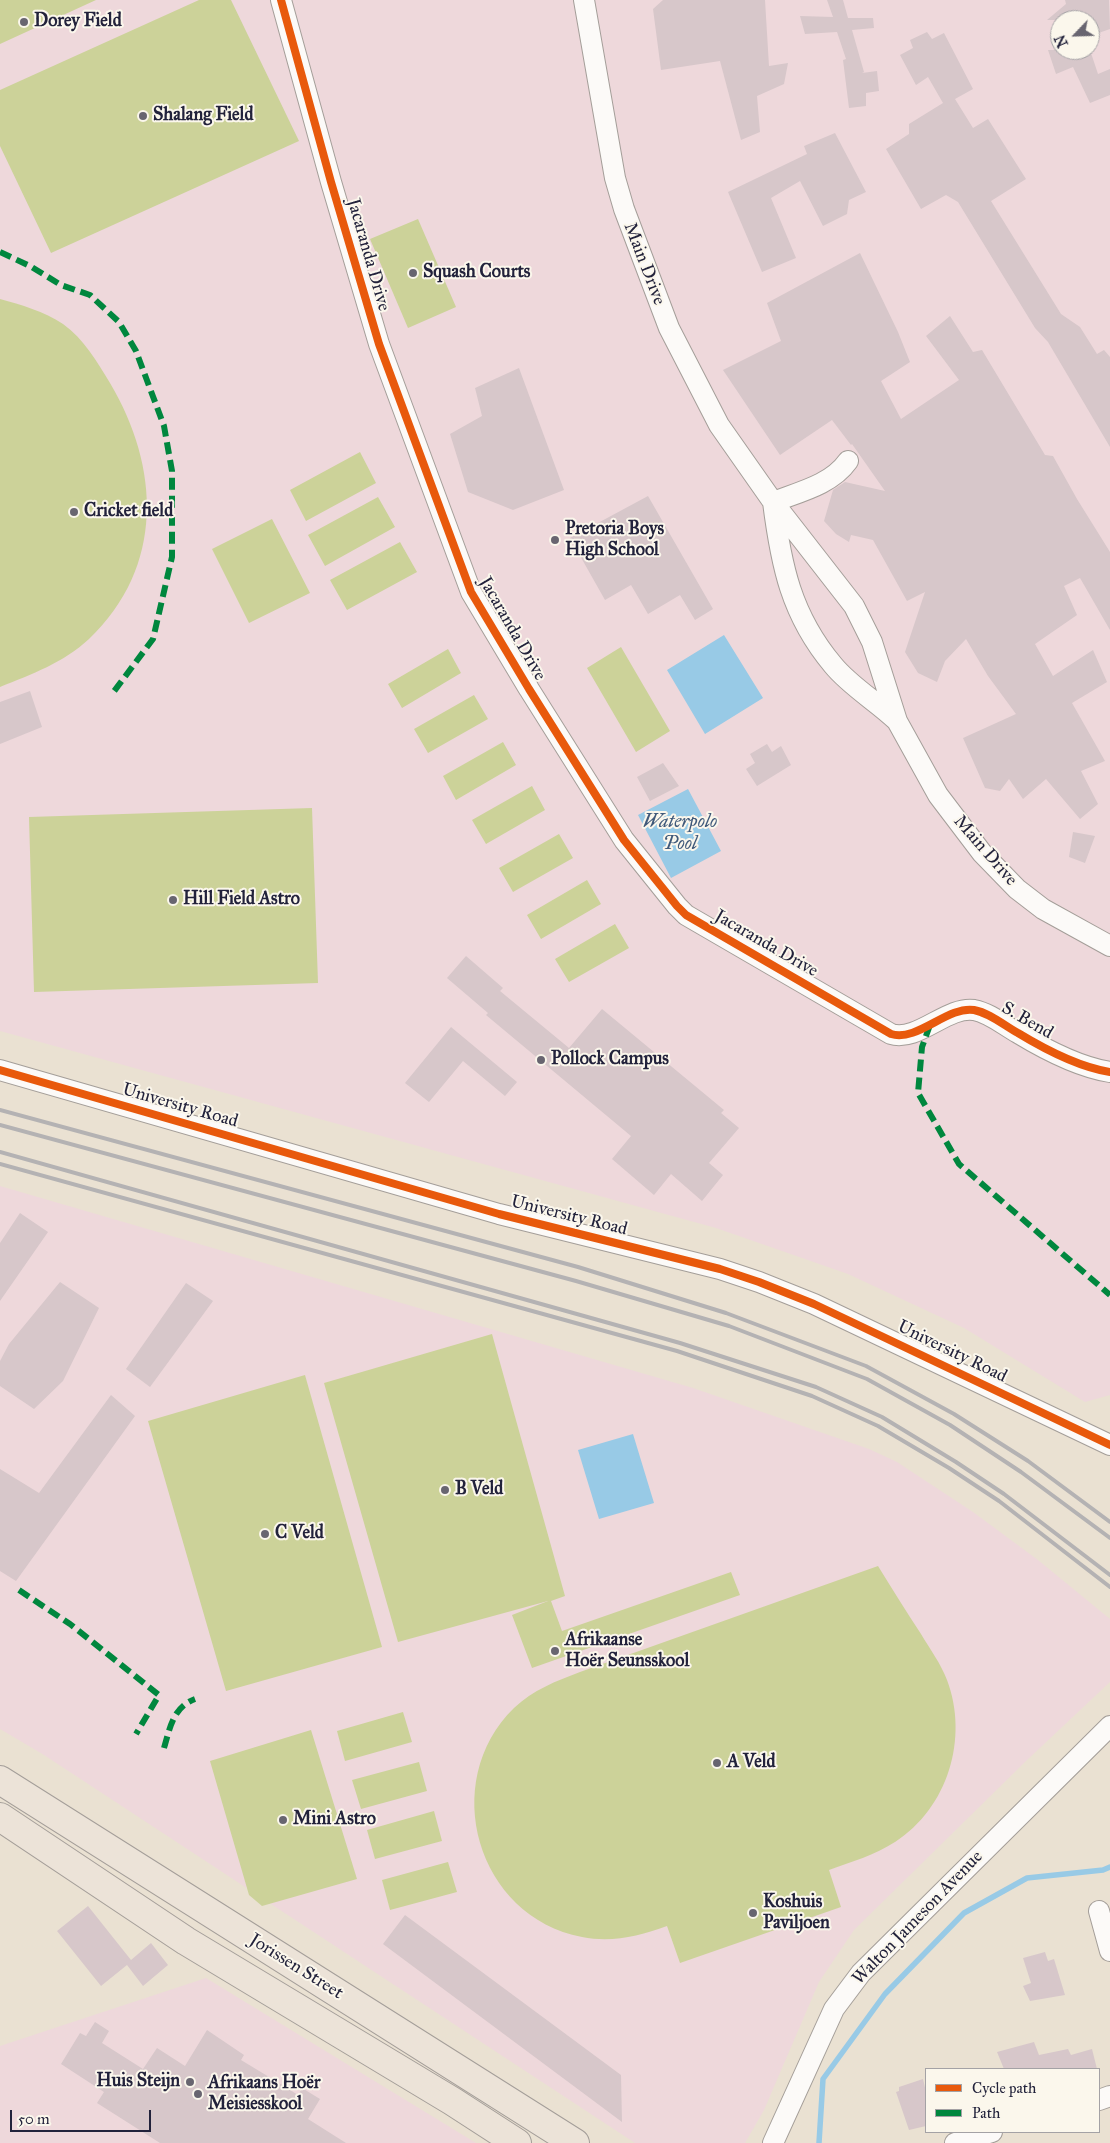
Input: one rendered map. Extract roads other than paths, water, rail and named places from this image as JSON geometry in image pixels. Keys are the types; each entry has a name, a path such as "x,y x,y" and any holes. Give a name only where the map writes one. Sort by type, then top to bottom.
{"main road":[{"name":"Jorissen Street","path":"9,1785 566,2140"},
{"name":"Jorissen Street","path":"5,1820 186,1941 452,2101 518,2143"},
{"path":"186,1941 205,1911"}],"street":[{"name":"Jacaranda Drive","path":"281,0 379,344 471,592 618,832 686,915 891,1034 902,1035 930,1025"},
{"name":"Main Drive","path":"584,0 615,178 624,209 669,328 719,425 772,502 854,606 872,642 898,721 938,795 982,853 1018,889 1043,909 1110,946"},
{"path":"772,502 828,480 843,468 848,460"},
{"name":"Main Drive","path":"772,502 781,554 792,598 804,625 833,666 898,721"},
{"name":"S. Bend","path":"930,1025 960,1011 978,1011 1044,1049 1097,1070 1110,1072"},
{"name":"University Road","path":"0,1070 499,1214 720,1269 759,1282 814,1304 1110,1445"},
{"name":"Walton Jameson Avenue","path":"773,2143 834,2009 861,1973 1110,1726"},
{"path":"1099,1912 1110,1951"},
{"path":"955,2143 989,2133"}],"water":[{"path":"724,635 763,698 705,734 667,670"},
{"name":"Waterpolo Pool","path":"688,789 721,851 671,878 638,815"},
{"path":"633,1434 654,1503 599,1519 578,1450"}],"waterway":[{"path":"819,2143 823,2079 885,1994 964,1913 1027,1878 1103,1870 1110,1867"}],"railway":[{"path":"0,1110 578,1267 726,1313 866,1366 954,1414 1028,1461 1110,1522"},
{"path":"0,1125 576,1281 729,1326 867,1379 950,1425 1021,1472 1110,1538"},
{"path":"0,1152 680,1343 816,1387 882,1417 956,1462 1004,1494 1110,1575"},
{"path":"0,1164 677,1351 812,1396 878,1426 949,1468 999,1501 1110,1587"}],"place":[{"name":"Dorey Field","path":"24,22"},
{"name":"Shalang Field","path":"143,116"},
{"name":"Squash Courts","path":"413,273"},
{"name":"Cricket field","path":"74,512"},
{"name":"Pretoria Boys High School","path":"555,540"},
{"name":"Hill Field Astro","path":"173,900"},
{"name":"Pollock Campus","path":"541,1060"},
{"name":"B Veld","path":"445,1490"},
{"name":"C Veld","path":"265,1534"},
{"name":"Afrikaanse Hoër Seunsskool","path":"555,1651"},
{"name":"A Veld","path":"717,1763"},
{"name":"Mini Astro","path":"283,1820"},
{"name":"Koshuis Paviljoen","path":"753,1913"},
{"name":"Huis Steijn","path":"190,2082"},
{"name":"Afrikaans Hoër Meisiesskool","path":"198,2094"}]}
